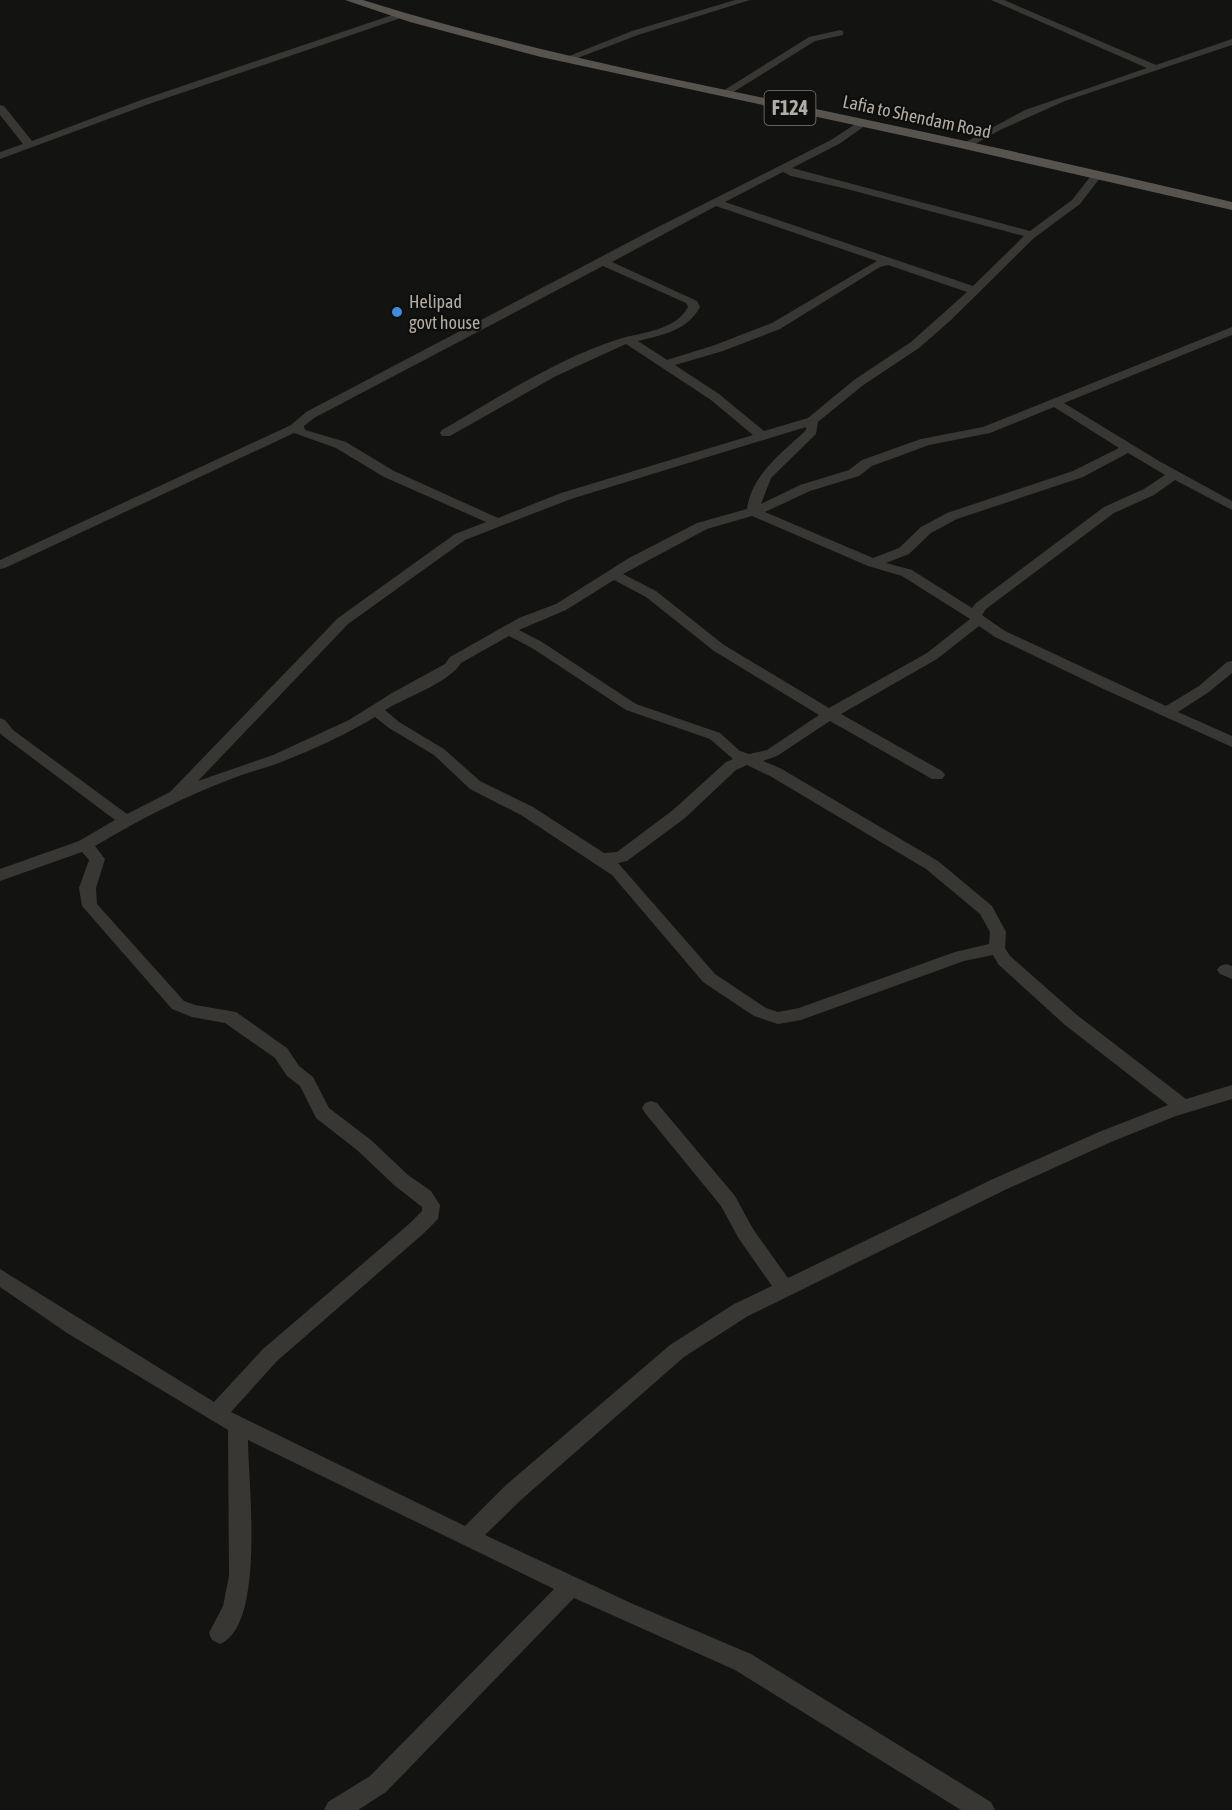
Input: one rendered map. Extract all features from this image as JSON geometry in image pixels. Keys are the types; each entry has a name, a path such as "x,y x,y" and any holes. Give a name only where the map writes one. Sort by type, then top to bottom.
{"main road":[{"name":"Lafia to Shendam Road","path":"351,0 398,16 564,60 1098,174 1232,206"}],"street":[{"path":"564,60 645,29 745,0"},
{"path":"996,0 1154,68"},
{"path":"0,156 145,102 398,16"},
{"path":"723,94 812,39 840,33"},
{"path":"966,146 991,128 1088,90 1232,42"},
{"path":"0,108 30,145"},
{"path":"0,565 297,427 299,422 310,415 835,141 864,123"},
{"path":"782,167 795,174 849,186 1032,235"},
{"path":"175,796 343,621 460,537 566,496 812,421 884,364 915,345 947,318 1032,235 1076,202 1098,174"},
{"path":"715,202 875,261 888,261 974,290"},
{"path":"666,364 719,348 776,326 875,261"},
{"path":"446,433 532,384 628,340 660,332 678,324 693,311 694,305 686,298 633,277 603,262"},
{"path":"0,875 85,845 175,796 228,774 278,758 354,723 397,696 451,667 455,660 509,630 561,607 614,574 697,529 753,512 786,496 843,478 867,463 926,442 986,430 1133,373 1232,331"},
{"path":"628,340 715,398 762,436"},
{"path":"1054,402 1174,475 1232,506"},
{"path":"753,512 755,494 759,486 778,462 812,431 812,421"},
{"path":"297,427 300,432 341,445 389,474 497,522"},
{"path":"873,563 904,551 926,530 952,516 1078,474 1129,448"},
{"path":"619,863 750,760 932,656 977,617 981,606 1109,510 1149,492 1174,475"},
{"path":"759,486 786,496"},
{"path":"753,512 873,563 912,576 1000,634 1232,742"},
{"path":"614,574 651,594 719,648 795,696 887,745 937,775"},
{"path":"509,630 537,645 632,707 715,736 750,760 932,865 981,904 993,919 998,932 997,948 1004,960 1062,1012 1183,1107"},
{"path":"1168,712 1204,689 1232,665"},
{"path":"376,710 393,725 439,752 475,785 527,811 602,859 619,863 710,978 726,991 771,1017 801,1014 961,956 997,948"},
{"path":"0,723 9,733 126,821"},
{"path":"85,845 97,859 88,887 87,900 90,906 169,997 185,1009 230,1017 281,1053 293,1071 307,1082 322,1113 364,1145 401,1180 424,1196 431,1205 430,1214 416,1229 270,1355 216,1414"},
{"path":"468,1538 514,1492 677,1351 741,1310 784,1287 1000,1184 1105,1137 1183,1107 1232,1092"},
{"path":"651,1108 728,1201 746,1234 784,1287"},
{"path":"0,1277 74,1327 216,1414 468,1538 570,1586 743,1662 977,1808"},
{"path":"220,1633 228,1622 236,1603 241,1565 238,1425"},
{"path":"336,1810 378,1784 570,1586"}],"place":[{"name":"Helipad govt house","path":"397,312"}]}
